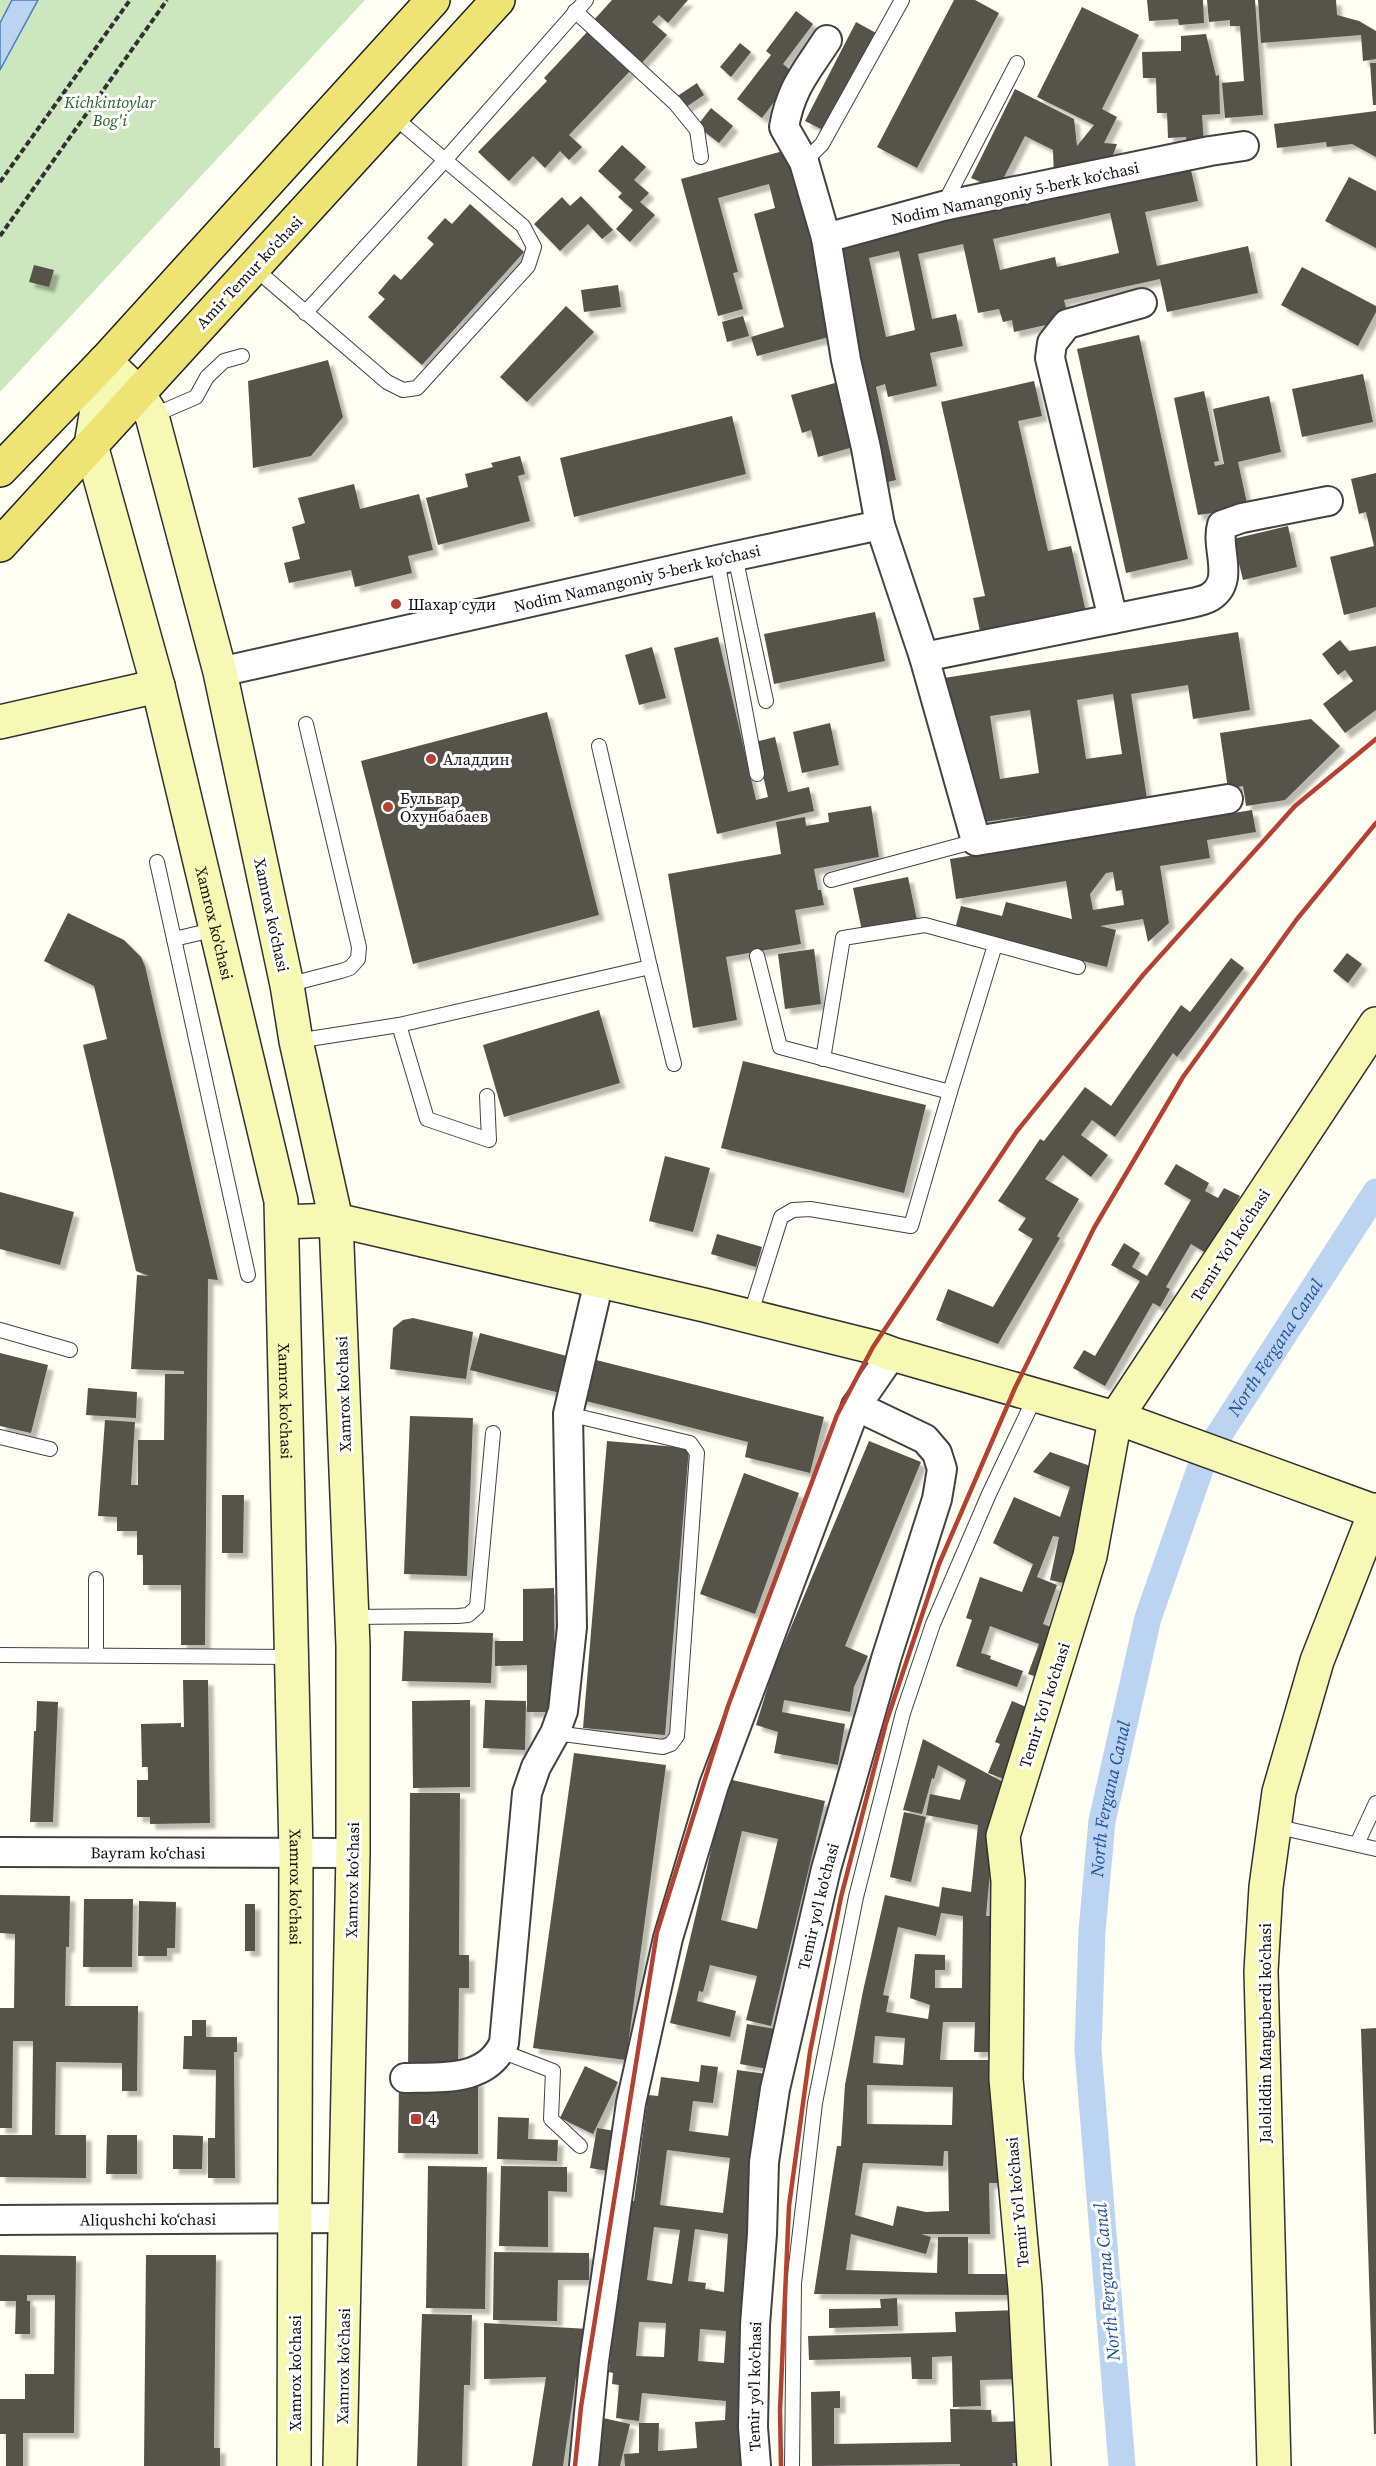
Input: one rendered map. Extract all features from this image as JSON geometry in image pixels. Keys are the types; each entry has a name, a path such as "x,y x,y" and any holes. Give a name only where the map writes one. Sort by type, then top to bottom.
{"main road":[{"path":"0,470 105,361 434,0"},
{"name":"Amir Temur koʻchasi","path":"0,545 91,445 145,404 254,267 498,0"},
{"path":"105,361 145,404"},
{"name":"Xamrox ko'chasi","path":"105,361 91,445 158,686 282,1201 296,1853 294,2466"},
{"name":"Xamrox koʻchasi","path":"145,404 219,672 336,1220 351,1617 353,1853 340,2466"},
{"path":"0,722 158,686"},
{"name":"Temir Yoʻl koʻchasi","path":"1034,2466 1025,2289 1006,2079 1008,1881 1003,1836 1090,1556 1122,1421 1376,1024"},
{"path":"282,1222 336,1220 750,1316 873,1347 1122,1421 1376,1511"},
{"name":"Jaloliddin Manguberdi koʻchasi","path":"1274,2466 1261,1971 1266,1887 1279,1792 1317,1661 1376,1511"}],"street":[{"path":"827,40 796,85 788,103 783,127 804,162 826,238 846,360 866,448 880,525 924,657 976,840 1228,799"},
{"name":"Nodim Namangoniy 5-berk koʻchasi","path":"826,238 943,206 1244,146"},
{"path":"1113,619 1050,358 1052,343 1067,324 1142,303"},
{"path":"924,657 1209,597 1220,587 1225,572 1220,534 1222,525 1242,518 1328,501"},
{"name":"Nodim Namangoniy 5-berk koʻchasi","path":"219,672 880,525"},
{"path":"405,2078 451,2076 481,2070 493,2062 504,2043 527,1793 536,1767 555,1732 563,1711 572,1627 568,1414 599,1281"},
{"path":"584,2466 594,2361 632,2103 669,1938 714,1785 856,1406 892,1354"},
{"name":"Temir yo'l ko'chasi","path":"756,2466 753,2427 755,2325 762,2234 764,2162 775,2089 826,1869 886,1659 937,1499 942,1469 937,1453 925,1439 856,1406"},
{"name":"Bayram ko‘chasi","path":"0,1852 353,1853"},
{"name":"Aliqushchi ko‘chasi","path":"0,2220 346,2218"}],"lane":[{"path":"305,313 445,160 586,0"},
{"path":"804,162 822,144 902,0"},
{"path":"575,11 675,104 697,130 701,157"},
{"path":"943,206 1017,63"},
{"path":"254,267 387,382 404,390 417,388 528,266 534,247 524,226 393,116"},
{"path":"145,404 196,397 207,377 224,361 242,356"},
{"path":"726,558 766,701"},
{"path":"726,558 757,774"},
{"path":"287,985 350,968 358,959 359,947 306,724"},
{"path":"599,746 674,1064"},
{"path":"831,880 976,840"},
{"path":"157,862 248,1275"},
{"path":"823,1059 843,938 925,925 1078,967"},
{"path":"174,939 217,929"},
{"path":"750,1316 781,1217 793,1210 810,1209 911,1226 995,945"},
{"path":"757,956 780,1047 950,1092"},
{"path":"296,1041 399,1025 650,967"},
{"path":"399,1025 427,1119 489,1140 487,1096"},
{"path":"0,1330 70,1350"},
{"path":"792,2466 794,2283 814,2103 856,1897 903,1713 933,1624 989,1494 1036,1395"},
{"path":"555,1732 663,1747 671,1744 677,1736 697,1453 690,1443 568,1414"},
{"path":"351,1617 458,1616 468,1615 477,1607 493,1433"},
{"path":"0,1437 50,1449"},
{"path":"96,1580 96,1655"},
{"path":"0,1655 292,1657"},
{"path":"1357,1844 1376,1803"},
{"path":"1274,1826 1376,1849"},
{"path":"501,2051 553,2072 551,2119 580,2146"}],"path":[{"path":"0,182 130,0"},
{"path":"0,236 167,0"}],"green space":[{"name":"Kichkintoylar Bog'i","path":"0,0 365,0 0,392"}],"water":[{"path":"12,0 38,0 0,70 0,23"}],"building":[{"path":"612,0 688,0 668,23 659,15 652,22 667,35 640,65 592,22"},
{"path":"954,0 975,0 999,13 917,168 877,147"},
{"path":"1147,0 1203,0 1204,23 1179,25 1178,19 1149,21"},
{"path":"1207,0 1255,0 1263,115 1225,118 1222,83 1244,81 1240,26 1230,26 1230,20 1209,22"},
{"path":"1258,0 1336,0 1337,15 1359,21 1376,31 1376,59 1363,61 1361,35 1261,43"},
{"path":"1082,7 1139,35 1102,109 1117,117 1104,143 1117,144 1110,163 1054,179 1053,150 1025,136 998,189 971,178 1015,89 1074,119 1077,146 1094,125 1037,97"},
{"path":"796,11 813,24 783,64 795,74 762,118 737,99 771,55 766,51"},
{"path":"856,22 876,33 825,131 805,121"},
{"path":"588,31 630,71 569,135 582,147 569,160 560,151 545,168 533,156 509,181 478,152 547,81 544,78"},
{"path":"1206,34 1216,76 1219,75 1220,114 1202,115 1204,145 1187,146 1186,137 1168,138 1167,113 1157,113 1156,78 1143,78 1142,52 1181,51 1181,36"},
{"path":"740,43 751,52 731,77 720,67"},
{"path":"1370,63 1376,63 1376,105 1373,105"},
{"path":"697,83 704,95 683,109 676,97"},
{"path":"711,108 733,126 719,143 697,126"},
{"path":"1376,111 1376,157 1352,144 1327,147 1326,142 1277,148 1274,124"},
{"path":"622,145 646,167 634,180 649,193 640,202 655,215 630,242 616,229 633,210 618,197 622,193 598,171"},
{"path":"787,150 832,315 823,317 829,337 757,356 751,337 784,327 754,214 775,208 769,184 718,198 738,272 733,273 743,309 718,316 681,179"},
{"path":"1190,166 1198,201 1145,212 1157,266 1248,246 1258,293 1167,312 1160,279 1064,300 1069,320 1014,332 1012,320 1003,322 999,309 978,313 963,244 918,254 932,319 956,314 963,346 930,353 937,386 888,397 885,384 876,387 896,480 876,485 851,355 860,353 836,244","holes":["1110,213 1119,253 1057,267 1055,257 1000,270 993,239","899,251 915,330 886,337 869,258"]},
{"path":"1349,177 1376,191 1376,248 1325,221"},
{"path":"581,196 613,230 602,239 588,224 560,251 534,224 562,197 570,206"},
{"path":"470,204 524,252 422,365 368,317 385,299 378,293 394,274 401,280 434,244 427,238 445,218 452,224"},
{"path":"34,265 54,270 49,287 29,282"},
{"path":"1302,267 1376,306 1376,312 1358,346 1281,305"},
{"path":"618,285 621,307 584,312 581,290"},
{"path":"566,306 594,332 527,402 500,377"},
{"path":"743,316 749,336 727,342 722,322"},
{"path":"1139,335 1188,559 1126,573 1077,349"},
{"path":"328,360 343,417 311,456 253,468 248,381"},
{"path":"1363,374 1373,422 1302,437 1292,389"},
{"path":"846,380 864,444 818,457 811,430 802,433 791,395"},
{"path":"1034,381 1042,416 1018,421 1048,551 1071,546 1086,612 981,636 973,598 985,596 941,402"},
{"path":"1204,391 1219,461 1214,462 1215,466 1224,464 1213,409 1269,396 1281,452 1238,462 1248,508 1198,515 1174,398"},
{"path":"732,416 746,474 574,517 560,458"},
{"path":"520,456 525,474 518,476 530,521 438,545 426,498 468,487 465,474 493,467 491,463"},
{"path":"1376,473 1376,607 1344,615 1330,557 1374,546 1366,512 1359,514 1351,479"},
{"path":"354,484 360,509 419,494 433,550 408,556 412,573 355,587 351,570 289,583 284,563 300,559 292,527 305,523 298,498"},
{"path":"1288,526 1297,567 1243,580 1233,539"},
{"path":"875,612 885,661 774,684 764,634"},
{"path":"1238,632 1250,710 1193,719 1188,685 1131,694 1147,799 977,823 944,678","holes":["1113,694 1122,754 1086,759 1077,700","1030,710 1039,773 1000,779 990,716"]},
{"path":"718,637 756,800 768,797 755,742 775,737 788,792 809,787 814,811 717,834 674,648"},
{"path":"1340,640 1349,651 1376,646 1376,710 1345,733 1323,704 1353,681 1345,670 1338,675 1322,654"},
{"path":"652,647 666,698 639,705 625,655"},
{"path":"547,712 599,915 413,964 361,761"},
{"path":"1311,719 1340,746 1285,800 1246,806 1243,786 1228,789 1220,733"},
{"path":"830,723 839,765 802,773 793,732"},
{"path":"871,806 879,857 814,869 824,905 795,910 801,944 726,957 737,1020 693,1028 668,874 781,854 776,822 805,817 806,826 829,822 828,813"},
{"path":"1252,810 1256,832 1207,840 1210,858 1160,866 1169,923 1148,942 1143,919 1100,926 1116,930 1107,967 955,929 961,906 1002,916 1006,902 1072,919 1066,881 956,899 950,859","holes":["1113,872 1116,891 1122,890 1124,905 1093,910 1090,894 1106,873"]},
{"path":"908,877 917,920 862,931 853,888"},
{"path":"68,913 124,940 141,957 145,966 218,1280 208,1279 205,1645 181,1645 181,1585 143,1585 143,1555 137,1555 137,1531 117,1531 117,1517 98,1516 105,1420 135,1422 131,1485 138,1485 138,1440 164,1440 165,1374 184,1374 184,1371 131,1369 137,1275 149,1276 136,1271 83,1045 107,1039 94,986 44,961"},
{"path":"814,949 821,1004 785,1009 778,954"},
{"path":"1347,953 1362,964 1348,983 1333,971"},
{"path":"1231,958 1244,968 1177,1057 1173,1053 1115,1137 1092,1120 1081,1135 1108,1155 1091,1177 1063,1155 1045,1179 1079,1199 1057,1236 1060,1238 998,1344 936,1320 948,1289 993,1307 1033,1239 1018,1230 1026,1218 998,1201 1040,1139 1044,1141 1085,1087 1111,1106 1181,1005 1190,1012"},
{"path":"599,1010 620,1083 504,1117 483,1045"},
{"path":"743,1061 926,1105 904,1193 721,1148"},
{"path":"665,1156 710,1168 693,1232 649,1221"},
{"path":"1176,1164 1209,1183 1205,1191 1218,1198 1224,1188 1240,1196 1206,1253 1191,1244 1166,1287 1170,1289 1160,1307 1153,1303 1105,1386 1073,1368 1084,1350 1095,1356 1140,1281 1111,1265 1124,1243 1140,1253 1132,1267 1147,1276 1191,1200 1164,1184"},
{"path":"0,1192 74,1212 60,1265 0,1249"},
{"path":"717,1234 762,1247 756,1267 711,1254"},
{"path":"413,1318 473,1332 466,1379 390,1369 393,1328 403,1320"},
{"path":"480,1333 578,1359 568,1395 470,1370"},
{"path":"0,1353 48,1365 31,1433 0,1426"},
{"path":"588,1358 824,1417 810,1473 745,1457 748,1442 578,1399"},
{"path":"88,1388 137,1392 136,1418 86,1415"},
{"path":"410,1416 473,1418 467,1576 404,1574"},
{"path":"607,1441 689,1448 665,1735 583,1728"},
{"path":"869,1441 921,1462 845,1646 868,1656 854,1687 850,1712 784,1700 782,1712 845,1724 838,1765 774,1753 778,1732 756,1725 773,1670"},
{"path":"1050,1452 1102,1470 1077,1586 1050,1580 1059,1537 1053,1536 1037,1577 1057,1585 1043,1624 1064,1632 1046,1680 1028,1674 1039,1644 990,1626 981,1653 991,1656 990,1659 1023,1671 1017,1687 956,1666 972,1620 966,1618 980,1577 1022,1592 1033,1564 993,1543 1014,1497 1060,1517 1070,1487 1033,1472"},
{"path":"744,1473 799,1493 755,1614 700,1594"},
{"path":"222,1495 244,1495 243,1553 222,1553"},
{"path":"554,1588 555,1712 527,1712 527,1665 495,1666 495,1641 523,1641 523,1589"},
{"path":"404,1631 493,1633 491,1683 402,1681"},
{"path":"183,1680 208,1680 210,1823 150,1824 150,1817 137,1817 137,1780 148,1780 148,1767 142,1767 141,1724 181,1723 181,1727 184,1727"},
{"path":"470,1700 470,1787 413,1788 412,1701"},
{"path":"485,1700 526,1701 525,1750 483,1748"},
{"path":"37,1701 58,1702 53,1822 30,1822"},
{"path":"1012,1701 1038,1712 1009,1781 988,1773 1000,1744 995,1742"},
{"path":"923,1739 1005,1783 997,1798 1003,1800 994,1829 986,1916 1001,1916 996,2052 974,2052 975,2022 943,2022 940,2060 999,2060 1008,2183 989,2183 990,2234 921,2234 931,2237 926,2254 851,2234 846,2270 937,2273 938,2237 968,2237 968,2274 1014,2274 1013,2295 814,2294 837,2146 841,2146 845,2085 885,1895 939,1907 942,1887 971,1892 978,1825 926,1815 930,1794 960,1800 966,1780 938,1765 922,1814 903,1810","holes":["941,1913 963,1916 962,1988 935,1988 935,1970 945,1970 945,1955 915,1954 910,1998 930,2005 928,2019 886,2012 889,1996 883,1995 898,1927 936,1936","875,2036 905,2038 903,2065 873,2063","867,2085 953,2087 952,2125 867,2124","944,2151 948,2151 949,2211 926,2212 897,2206 893,2226 855,2215 863,2163 943,2166"]},
{"path":"574,1753 666,1765 626,2060 533,2048"},
{"path":"728,1779 825,1801 771,2026 746,2020 757,1976 710,1965 703,1992 699,1991 697,2001 736,2011 730,2037 670,2023","holes":["742,1831 778,1839 757,1929 721,1920"]},
{"path":"410,1793 460,1793 459,1955 469,1955 469,1988 459,1988 458,2072 408,2072"},
{"path":"904,1812 926,1817 911,1882 890,1877"},
{"path":"0,1895 70,1896 65,2006 138,2006 137,2091 122,2091 122,2063 56,2062 55,2135 86,2135 86,2178 0,2177 0,2135 32,2135 33,2041 13,2041 12,2128 0,2128 0,2008 14,2008 15,1934 0,1933"},
{"path":"84,1899 133,1899 132,1967 83,1967"},
{"path":"139,1901 176,1902 175,1948 167,1948 167,1956 138,1956"},
{"path":"245,1904 255,1904 255,1951 245,1951"},
{"path":"192,2020 206,2020 206,2037 237,2037 237,2052 234,2052 235,2178 208,2178 208,2138 215,2138 216,2070 183,2069 184,2036 192,2036"},
{"path":"747,2024 775,2029 768,2069 740,2064"},
{"path":"1376,2028 1376,2434 1374,2434 1361,2029"},
{"path":"701,2065 718,2067 713,2103 693,2101 689,2131 728,2136 737,2070 766,2074 747,2216 747,2314 742,2466 625,2466 624,2454 639,2453 639,2423 659,2423 658,2451 697,2448 695,2422 725,2420 726,2401 642,2393 639,2421 616,2418 619,2385 612,2384 613,2373 609,2372 625,2200 634,2201 648,2095 658,2096 661,2077 699,2082","holes":["667,2150 730,2158 723,2213 660,2205","654,2227 680,2230 672,2284 647,2280","695,2229 728,2234 724,2292 705,2289 706,2283 688,2281","639,2322 666,2323 664,2357 636,2356","700,2329 726,2331 724,2363 698,2361"]},
{"path":"585,2066 618,2082 593,2134 560,2118"},
{"path":"399,2080 478,2080 478,2154 398,2153"},
{"path":"498,2117 529,2118 528,2139 558,2140 557,2161 497,2159"},
{"path":"597,2128 615,2131 608,2171 590,2168"},
{"path":"107,2135 137,2135 137,2174 106,2174"},
{"path":"173,2135 203,2136 202,2169 173,2169"},
{"path":"428,2166 487,2167 485,2309 426,2308"},
{"path":"501,2166 567,2167 567,2192 548,2191 548,2247 499,2246"},
{"path":"494,2252 589,2253 589,2280 558,2280 557,2321 493,2320"},
{"path":"0,2255 76,2256 74,2433 23,2433 23,2466 6,2466 6,2434 0,2434 0,2399 25,2399 25,2374 54,2374 55,2295 27,2295 27,2301 30,2301 30,2334 15,2334 16,2301 0,2301"},
{"path":"146,2255 216,2255 214,2448 220,2448 220,2466 144,2466"},
{"path":"897,2298 898,2326 829,2328 829,2309 881,2308 880,2299"},
{"path":"1021,2310 1019,2379 980,2380 981,2406 953,2407 952,2356 932,2357 932,2379 912,2379 911,2357 809,2360 808,2336 956,2332 955,2312"},
{"path":"422,2314 472,2315 470,2385 464,2385 462,2466 417,2466"},
{"path":"484,2323 589,2329 582,2376 576,2377 563,2466 532,2466 546,2377 484,2379"},
{"path":"840,2391 840,2408 834,2408 834,2444 951,2442 950,2409 991,2410 992,2422 1024,2421 1025,2463 1012,2463 1013,2466 960,2466 960,2464 812,2466 811,2392"},
{"path":"603,2418 630,2424 620,2466 593,2466"}],"waterway":[{"name":"North Fergana Canal","path":"1122,2466 1088,2050 1092,1931 1102,1821 1148,1618 1204,1458 1376,1192"}],"railway":[{"path":"575,2466 581,2407 657,1932 728,1706 837,1415 873,1347 1017,1131 1143,975 1295,806 1376,739"},
{"path":"781,2466 780,2410 789,2206 810,2052 841,1897 886,1723 939,1564 1015,1388 1094,1228 1183,1077 1297,919 1376,823"}],"place":[{"name":"Шахар суди","path":"396,604"},
{"name":"Аладдин","path":"431,759"},
{"name":"Бульвар Охунбабаев","path":"388,807"},
{"name":"4","path":"416,2119"}]}
